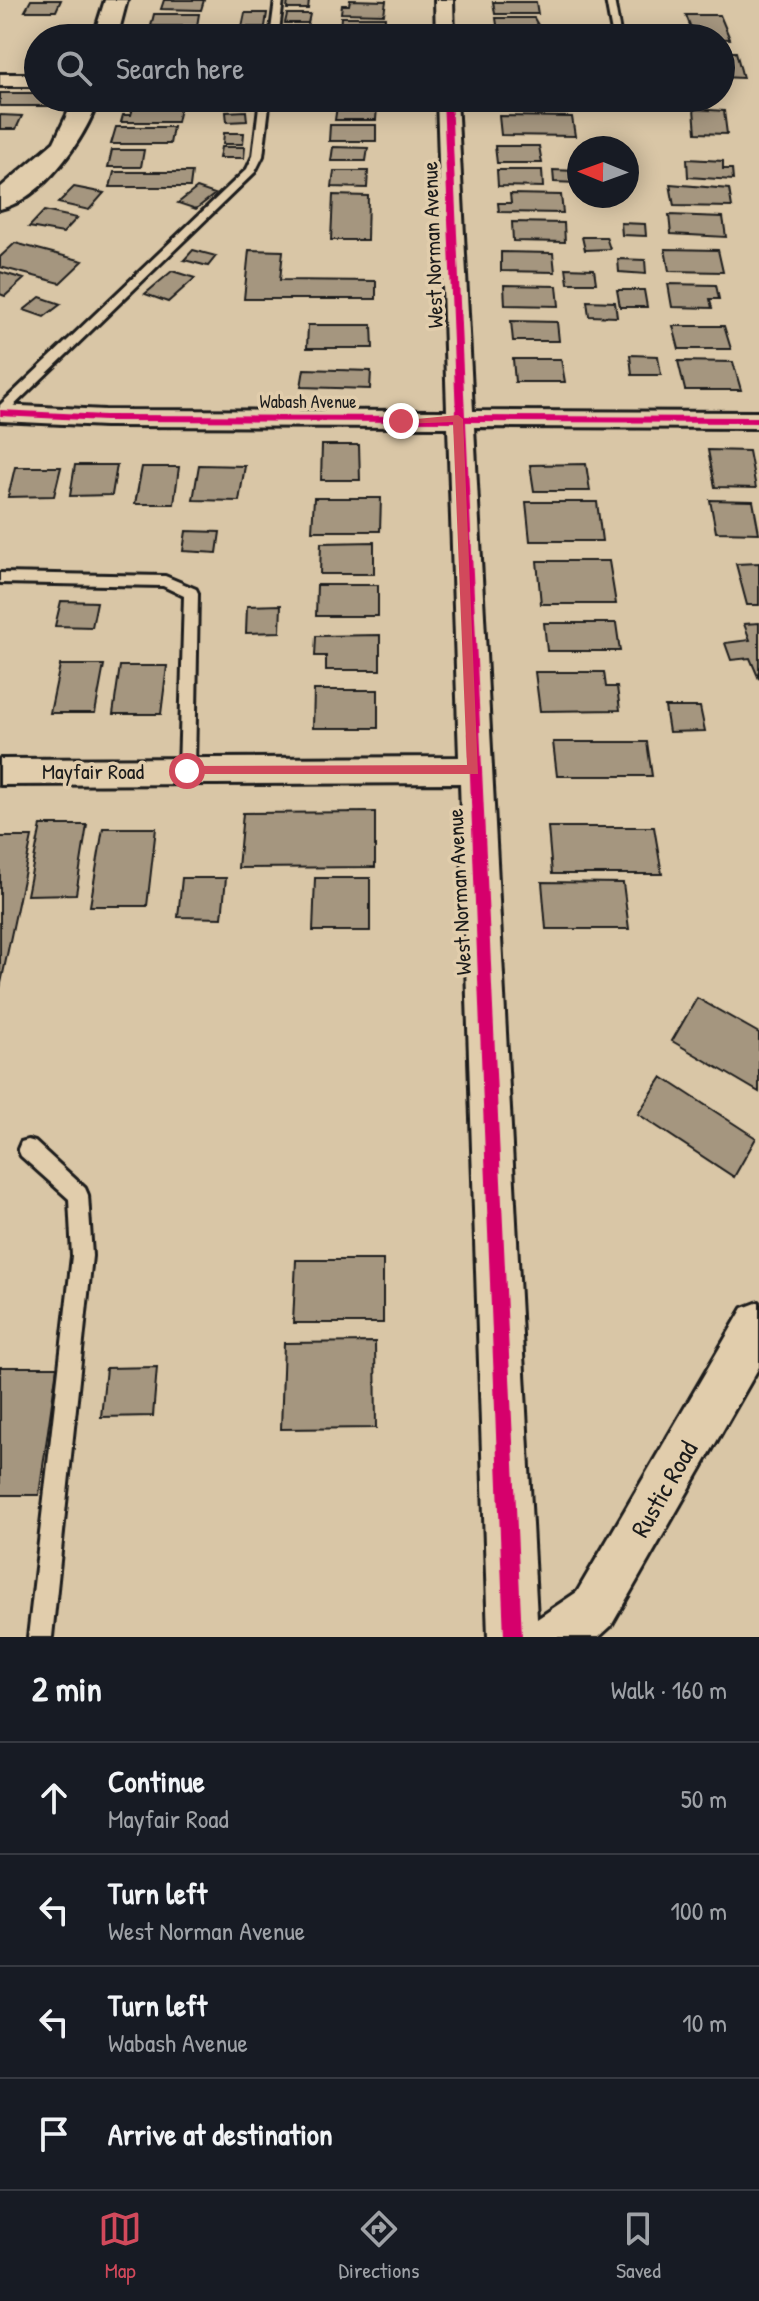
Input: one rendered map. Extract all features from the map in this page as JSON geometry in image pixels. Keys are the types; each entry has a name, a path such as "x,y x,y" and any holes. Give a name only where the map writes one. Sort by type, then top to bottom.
{"street":[{"path":"109,24 116,0"},
{"path":"444,0 445,24"},
{"path":"0,80 24,80"},
{"path":"0,201 64,150 78,128 83,112"},
{"name":"West Norman Avenue","path":"447,112 473,770 513,1637"},
{"name":"Wabash Avenue","path":"0,413 121,418 759,420"},
{"name":"Mayfair Road","path":"0,772 473,770"},
{"name":"Rustic Road","path":"553,1637 561,1636 594,1609 759,1324"}],"lane":[{"path":"276,24 279,0"},
{"path":"610,0 614,24"},
{"path":"0,413 251,170 258,156 263,112"},
{"path":"0,578 165,581 191,593 187,771"},
{"path":"28,1149 78,1195 82,1256 40,1637"}],"building":[{"path":"31,0 61,0 56,11 25,11"},
{"path":"164,0 204,0 201,10 161,9"},
{"path":"288,0 309,0 308,9 287,9"},
{"path":"350,0 386,1 384,14 341,13 342,5 349,5"},
{"path":"493,2 536,2 538,14 495,14"},
{"path":"245,13 267,13 265,24 243,24"},
{"path":"154,14 199,14 197,24 152,24"},
{"path":"287,14 310,14 308,23 285,23"},
{"path":"686,15 720,15 724,24 690,24"},
{"path":"341,17 385,17 384,24 340,24"},
{"path":"496,18 534,18 537,24 497,24"},
{"path":"735,52 736,52 743,78 735,78"},
{"path":"0,93 24,93 24,106 0,106"},
{"path":"132,112 179,112 177,122 121,122 123,115 131,115"},
{"path":"226,112 246,112 247,121 227,122"},
{"path":"336,112 377,112 376,120 335,120"},
{"path":"694,112 724,112 727,134 696,133"},
{"path":"0,115 22,116 16,129 0,129"},
{"path":"499,116 572,117 575,136 501,135"},
{"path":"330,125 376,125 376,141 329,141"},
{"path":"116,127 173,127 170,144 111,144"},
{"path":"224,133 244,133 243,144 223,144"},
{"path":"495,146 539,146 542,163 497,163"},
{"path":"221,147 245,147 244,158 219,158"},
{"path":"333,147 368,148 366,161 331,161"},
{"path":"112,150 144,150 141,167 108,167"},
{"path":"687,159 723,161 723,169 732,169 733,180 688,177"},
{"path":"497,170 542,170 543,187 498,186"},
{"path":"553,170 567,171 567,183 554,182"},
{"path":"334,171 368,171 367,188 332,187"},
{"path":"114,172 192,172 190,187 110,187"},
{"path":"670,184 729,189 732,207 674,206"},
{"path":"74,187 104,193 89,210 58,203"},
{"path":"197,188 215,194 196,209 178,203"},
{"path":"510,194 561,195 563,213 499,212 498,203 511,203"},
{"path":"333,195 368,196 367,240 331,240"},
{"path":"44,211 77,218 63,233 29,227"},
{"path":"669,215 723,217 726,237 671,234"},
{"path":"512,222 564,223 565,242 513,241"},
{"path":"621,223 645,224 646,236 622,235"},
{"path":"582,237 606,237 610,249 585,250"},
{"path":"15,243 83,261 60,283 0,267 0,257"},
{"path":"665,249 718,250 723,272 669,271"},
{"path":"193,250 216,256 208,266 184,260"},
{"path":"249,250 283,251 280,280 376,281 376,299 244,299"},
{"path":"501,252 553,253 555,272 501,271"},
{"path":"618,259 645,260 646,274 619,272"},
{"path":"566,268 594,269 596,283 568,283"},
{"path":"172,271 195,278 168,302 145,294"},
{"path":"0,272 24,279 5,296 0,294"},
{"path":"668,284 716,285 719,299 710,299 712,308 672,307"},
{"path":"504,285 557,286 559,306 505,305"},
{"path":"617,290 644,290 647,307 620,307"},
{"path":"40,297 61,304 44,317 24,310"},
{"path":"587,301 615,302 617,317 589,316"},
{"path":"511,321 557,322 559,341 513,341"},
{"path":"308,325 372,325 373,348 307,348"},
{"path":"673,326 724,326 731,349 679,349"},
{"path":"630,355 658,356 661,375 632,375"},
{"path":"513,359 561,359 565,382 515,382"},
{"path":"678,361 733,362 741,390 685,390"},
{"path":"304,369 371,371 370,389 301,387"},
{"path":"322,445 359,445 360,480 321,480"},
{"path":"708,450 749,451 756,488 715,487"},
{"path":"586,464 590,491 534,491 530,465"},
{"path":"75,465 117,465 112,495 70,496"},
{"path":"199,465 245,466 239,501 193,500"},
{"path":"15,467 61,467 54,496 8,497"},
{"path":"142,467 179,467 174,504 135,504"},
{"path":"314,498 381,498 380,531 312,531"},
{"path":"710,500 753,501 759,533 716,532"},
{"path":"526,502 597,502 602,541 530,541"},
{"path":"186,531 220,532 217,553 183,551"},
{"path":"374,542 374,574 320,574 321,543"},
{"path":"537,561 609,561 616,604 541,604"},
{"path":"759,563 759,605 747,605 736,564"},
{"path":"317,585 378,585 378,616 316,616"},
{"path":"61,601 97,602 92,627 55,626"},
{"path":"281,605 280,632 246,633 247,606"},
{"path":"544,623 616,623 620,651 547,651"},
{"path":"759,623 759,679 750,658 731,660 725,643 750,640 744,624"},
{"path":"380,635 380,670 326,670 326,656 315,656 316,636"},
{"path":"60,665 104,665 95,713 50,713"},
{"path":"120,666 167,666 161,714 113,714"},
{"path":"535,672 604,672 606,687 617,687 620,710 540,711"},
{"path":"314,690 378,690 378,728 313,728"},
{"path":"665,707 700,707 705,731 669,732"},
{"path":"553,742 647,742 652,776 557,776"},
{"path":"375,812 375,867 238,868 243,813"},
{"path":"41,825 87,825 76,894 27,895"},
{"path":"548,827 654,827 662,874 552,874"},
{"path":"103,828 156,828 147,906 90,906"},
{"path":"0,837 32,837 0,988"},
{"path":"182,878 226,878 222,918 178,917"},
{"path":"315,878 370,878 370,931 313,931"},
{"path":"542,882 623,883 629,929 546,929"},
{"path":"697,998 759,1033 759,1092 672,1041"},
{"path":"662,1077 756,1138 734,1177 638,1114"},
{"path":"296,1260 383,1260 383,1323 293,1323"},
{"path":"375,1342 376,1428 281,1429 284,1343"},
{"path":"0,1367 57,1367 39,1495 0,1495"},
{"path":"157,1367 153,1416 101,1417 106,1368"}],"cycle path":[{"path":"448,112 513,1637"},
{"path":"0,413 105,418 759,420"}],"route":[{"path":"187,771 473,770 458,419 401,421"}]}
